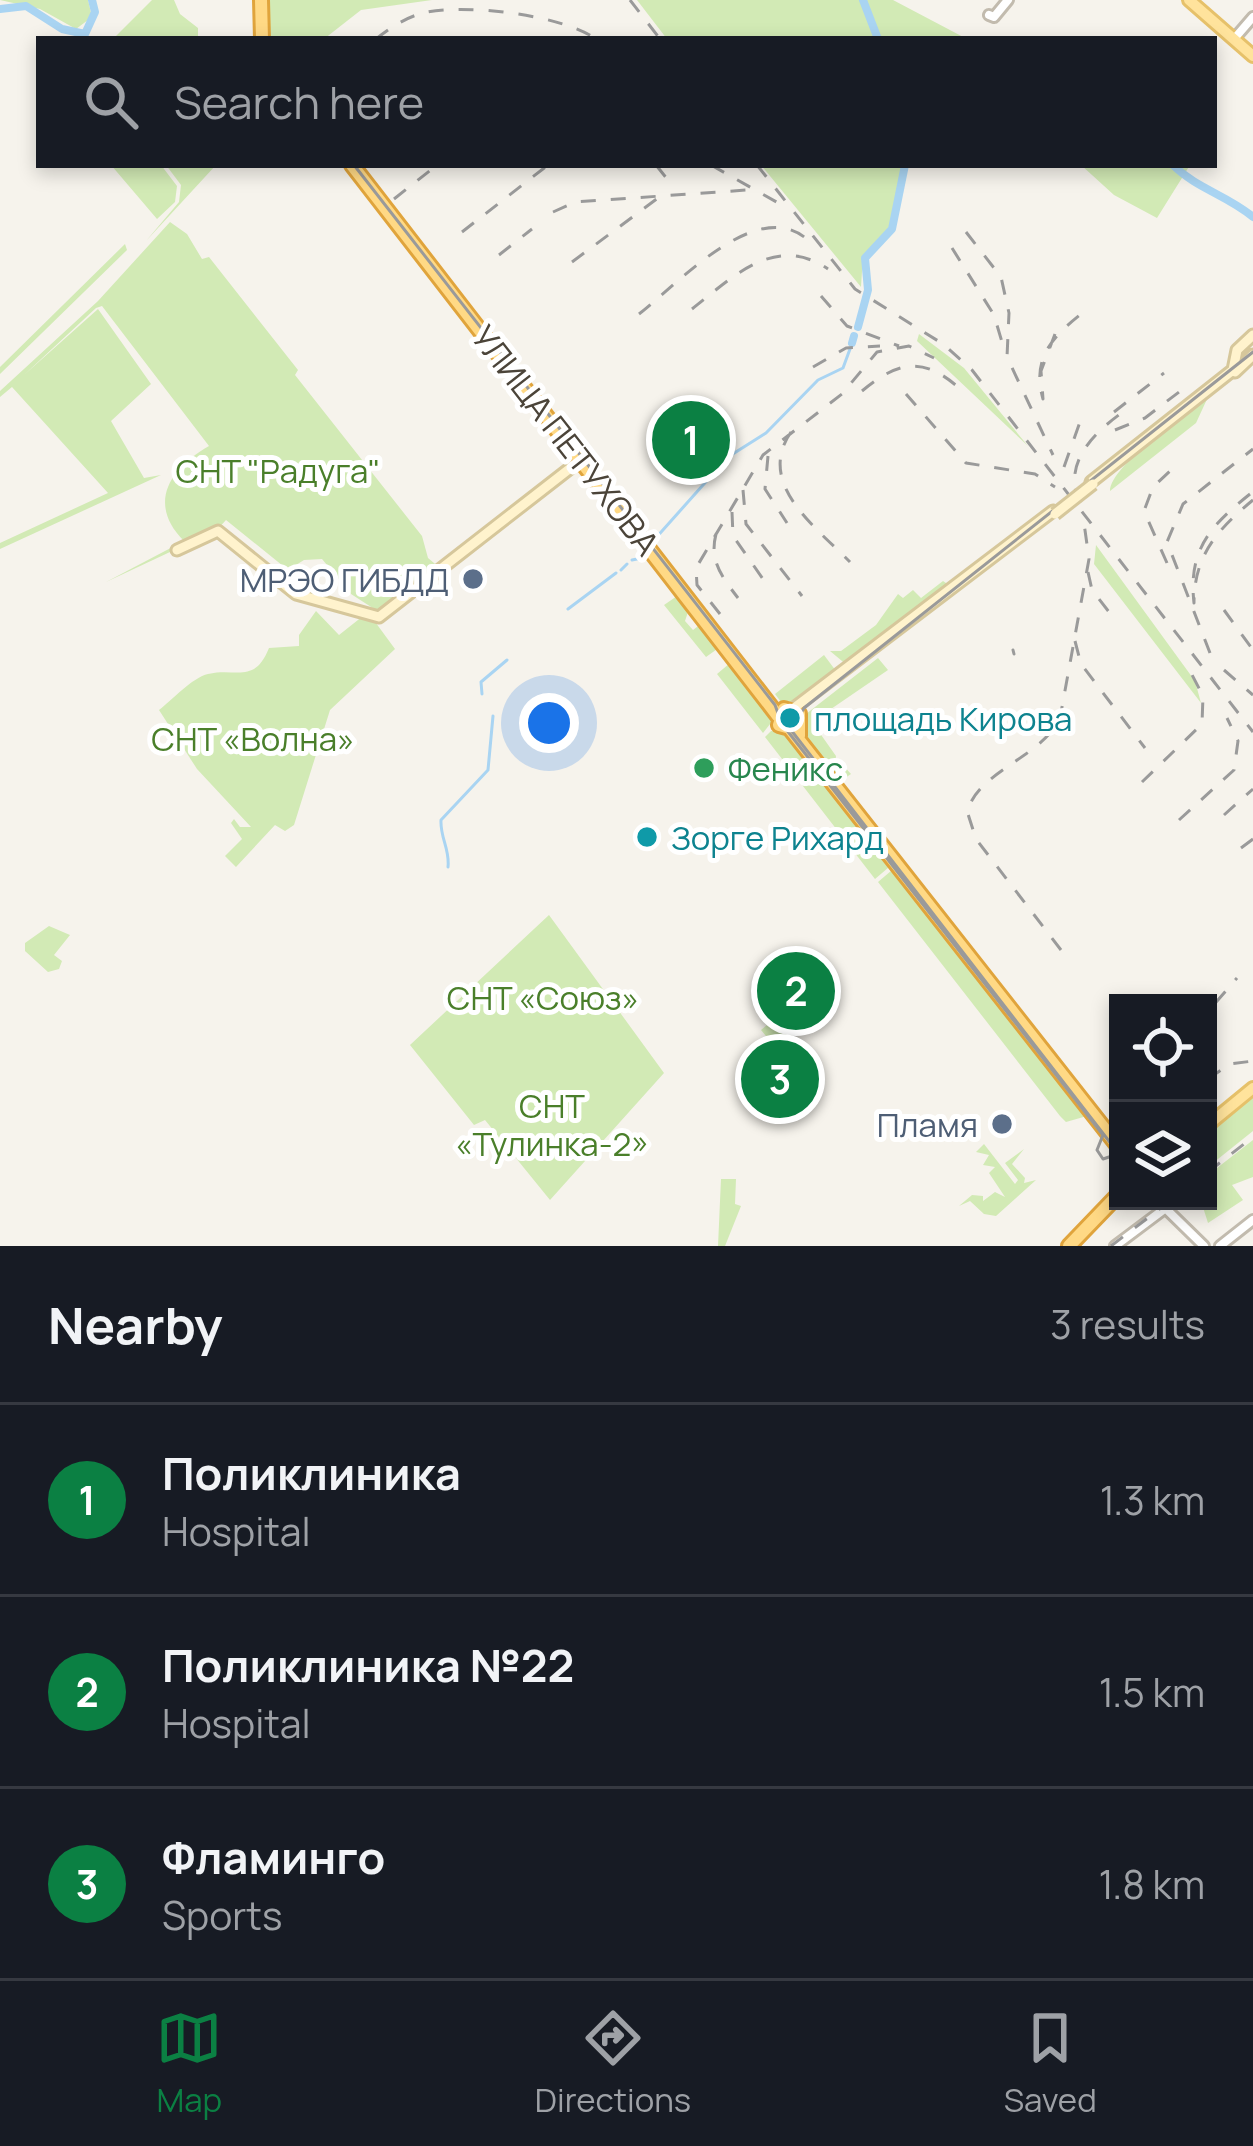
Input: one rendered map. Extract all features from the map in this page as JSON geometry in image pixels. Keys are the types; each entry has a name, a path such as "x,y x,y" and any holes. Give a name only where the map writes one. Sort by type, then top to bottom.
{"highway":[{"path":"261,0 262,36"},
{"name":"УЛИЦА ПЕТУХОВА","path":"356,168 792,720 1109,1134"},
{"name":"УЛИЦА ПЕТУХОВА","path":"392,213 792,720"},
{"path":"1071,1246 1109,1206"}],"main road":[{"path":"1189,0 1253,56"},
{"path":"792,720 1188,408 1248,348"},
{"path":"177,550 218,531 296,594 379,617 582,459"},
{"path":"1217,1118 1253,1088"}],"street":[{"path":"989,15 994,17 1008,0"},
{"path":"1234,39 1253,17"},
{"path":"1115,1246 1156,1210"},
{"path":"1164,1210 1201,1244"},
{"path":"1220,1246 1253,1220"}],"green space":[{"path":"0,0 88,0 92,17 76,29 40,9"},
{"path":"152,0 174,0 180,14 198,28 198,36 116,36"},
{"path":"265,0 432,0 361,10 328,36 267,36"},
{"path":"637,0 893,0 961,36 665,36"},
{"path":"114,168 163,168 177,186 175,202 157,219"},
{"path":"168,168 213,168 146,241 179,202 181,185"},
{"path":"763,168 902,168 888,236 863,256 861,287"},
{"path":"1084,168 1188,168 1157,218 1114,195"},
{"name":"СНТ \"Радуга\"","path":"170,222 187,234 202,259 209,257 298,370 295,375 422,536 428,558 440,568 382,614 351,594 322,559 304,560 288,570 226,520 217,530 106,582 184,541 167,514 168,488 183,465 209,446 102,306 96,308 24,375 98,309 151,384 111,421 144,478 161,475 0,549 0,543 108,493 12,387 0,397 0,391 98,301"},
{"path":"125,244 127,250 0,374 0,367"},
{"path":"919,334 964,368 1028,446 917,341"},
{"path":"1208,397 1196,423 1110,491 1135,455"},
{"path":"1096,545 1195,681 1201,703 1094,564"},
{"path":"943,581 949,585 848,666 830,651 841,651 876,625 898,594 903,598 913,590 921,598"},
{"path":"680,594 690,606 685,621 693,630 702,623 720,647 706,657 664,605"},
{"name":"СНТ «Волна»","path":"316,611 339,635 363,616 373,619 395,649 330,710 294,825 285,831 275,825 236,867 225,856 242,839 231,823 234,819 240,827 251,827 197,769 159,710 202,676 250,671 269,648 299,646 299,635"},
{"path":"824,655 839,675 796,705 781,702 775,694"},
{"path":"736,658 774,719 763,733 717,674"},
{"path":"878,658 888,670 812,722 836,756 835,765 841,763 851,774 839,782 805,739 806,714"},
{"path":"771,731 789,732 895,862 875,879 765,737"},
{"path":"898,865 1087,1116 1066,1122 1060,1116 878,882"},
{"path":"549,915 664,1073 550,1200 485,1120 474,1125 410,1045"},
{"path":"49,926 70,935 54,955 62,961 59,969 48,972 25,951 25,943"},
{"path":"792,1004 807,1024 776,1048 761,1030"},
{"path":"781,1057 815,1076 810,1081 803,1075 770,1107 752,1085"},
{"path":"1253,1095 1253,1131 1217,1160 1217,1122"},
{"path":"1253,1140 1253,1177 1232,1185 1243,1200 1208,1223 1204,1210 1217,1210 1217,1168"},
{"path":"984,1144 1015,1184 1018,1180 1005,1163 1024,1149 1012,1164 1024,1183 1036,1180 996,1216 984,1214 970,1201 959,1206 972,1195 983,1196 983,1201 995,1192 1005,1197 989,1173 995,1167 983,1165 989,1155 976,1152"},
{"path":"721,1179 736,1179 735,1204 741,1206 725,1246 718,1246"}],"waterway":[{"path":"0,9 26,6 62,29 85,34 95,12 92,0"},
{"path":"863,0 877,36"},
{"path":"858,327 868,290 865,258 892,229 904,168"},
{"path":"1177,168 1253,217"},
{"path":"852,343 854,336"},
{"path":"654,540 728,457 766,433 818,380 843,368 850,349"},
{"path":"632,560 647,557"},
{"path":"621,570 627,564"},
{"path":"568,609 616,573"},
{"path":"482,694 481,682 507,660"},
{"path":"448,867 441,820 488,770 493,716"}],"tram line":[{"path":"356,168 1103,1135 1097,1150 1103,1159 1112,1156 1112,1145 791,730 804,708 1253,352"},
{"path":"1013,650 1014,654"}],"railway":[{"path":"630,0 658,36"},
{"path":"380,36 420,14 466,9 539,18 590,36"},
{"path":"394,199 433,168"},
{"path":"462,232 544,168"},
{"path":"658,168 672,185"},
{"path":"716,168 780,204"},
{"path":"759,168 855,289 943,344 972,370 1253,732"},
{"path":"553,212 575,202 747,190"},
{"path":"572,262 658,198"},
{"path":"639,314 698,264 744,235 767,228 789,229 809,241"},
{"path":"499,255 532,229"},
{"path":"966,232 1001,277 1009,313 1007,357 1053,455"},
{"path":"952,248 994,315 1002,342"},
{"path":"692,309 739,273 772,257 809,259 828,269"},
{"path":"821,296 847,326 899,346"},
{"path":"1055,334 1041,371 1043,399 1040,369 1044,357 1050,346 1058,335 1090,307"},
{"path":"813,367 846,348 880,346"},
{"path":"720,614 697,585 696,568 763,455 842,394 877,352 909,346 934,358"},
{"path":"862,391 887,373 910,366 934,371 959,388"},
{"path":"1114,412 1164,373"},
{"path":"1115,430 1145,418 1179,392"},
{"path":"906,394 966,463 1035,474 1055,487"},
{"path":"1080,503 1075,488 1079,460 1095,436 1130,407"},
{"path":"1064,467 1080,422"},
{"path":"791,432 780,469 785,487 807,520 850,562"},
{"path":"1210,653 1167,542 1183,504 1253,449"},
{"path":"768,456 765,489 787,523"},
{"path":"1167,563 1144,511 1153,487 1171,470"},
{"path":"743,490 746,524 802,596"},
{"path":"1250,494 1205,541 1195,568 1194,603 1198,571 1210,544 1253,500"},
{"path":"732,512 733,536 763,579"},
{"path":"1061,950 976,839 967,811 985,784 1039,744 1060,718 1089,559 1084,523"},
{"path":"716,534 716,561 738,598"},
{"path":"1088,572 1092,590 1116,621"},
{"path":"1224,610 1253,650"},
{"path":"1075,641 1081,664 1145,748"},
{"path":"1142,782 1202,724 1203,696 1189,669"},
{"path":"1224,670 1253,695"},
{"path":"1179,820 1234,770 1238,741 1227,718"},
{"path":"1224,815 1253,789"},
{"path":"1241,848 1253,839"},
{"path":"1217,1001 1237,978"},
{"path":"1217,1073 1230,1064 1253,1061"},
{"path":"1217,1165 1253,1137"},
{"path":"1111,1246 1158,1210"}],"place":[{"name":"Поликлиника","path":"691,440"},
{"name":"МРЭО ГИБДД","path":"473,579"},
{"name":"площадь Кирова","path":"790,718"},
{"name":"Феникс","path":"704,768"},
{"name":"Зорге Рихард","path":"647,837"},
{"name":"Поликлиника №22","path":"796,991"},
{"name":"Фламинго","path":"780,1079"},
{"name":"Пламя","path":"1002,1124"}],"park label":[{"name":"СНТ «Союз»","path":"543,997"},
{"name":"СНТ «Тулинка-2»","path":"552,1124"}]}
